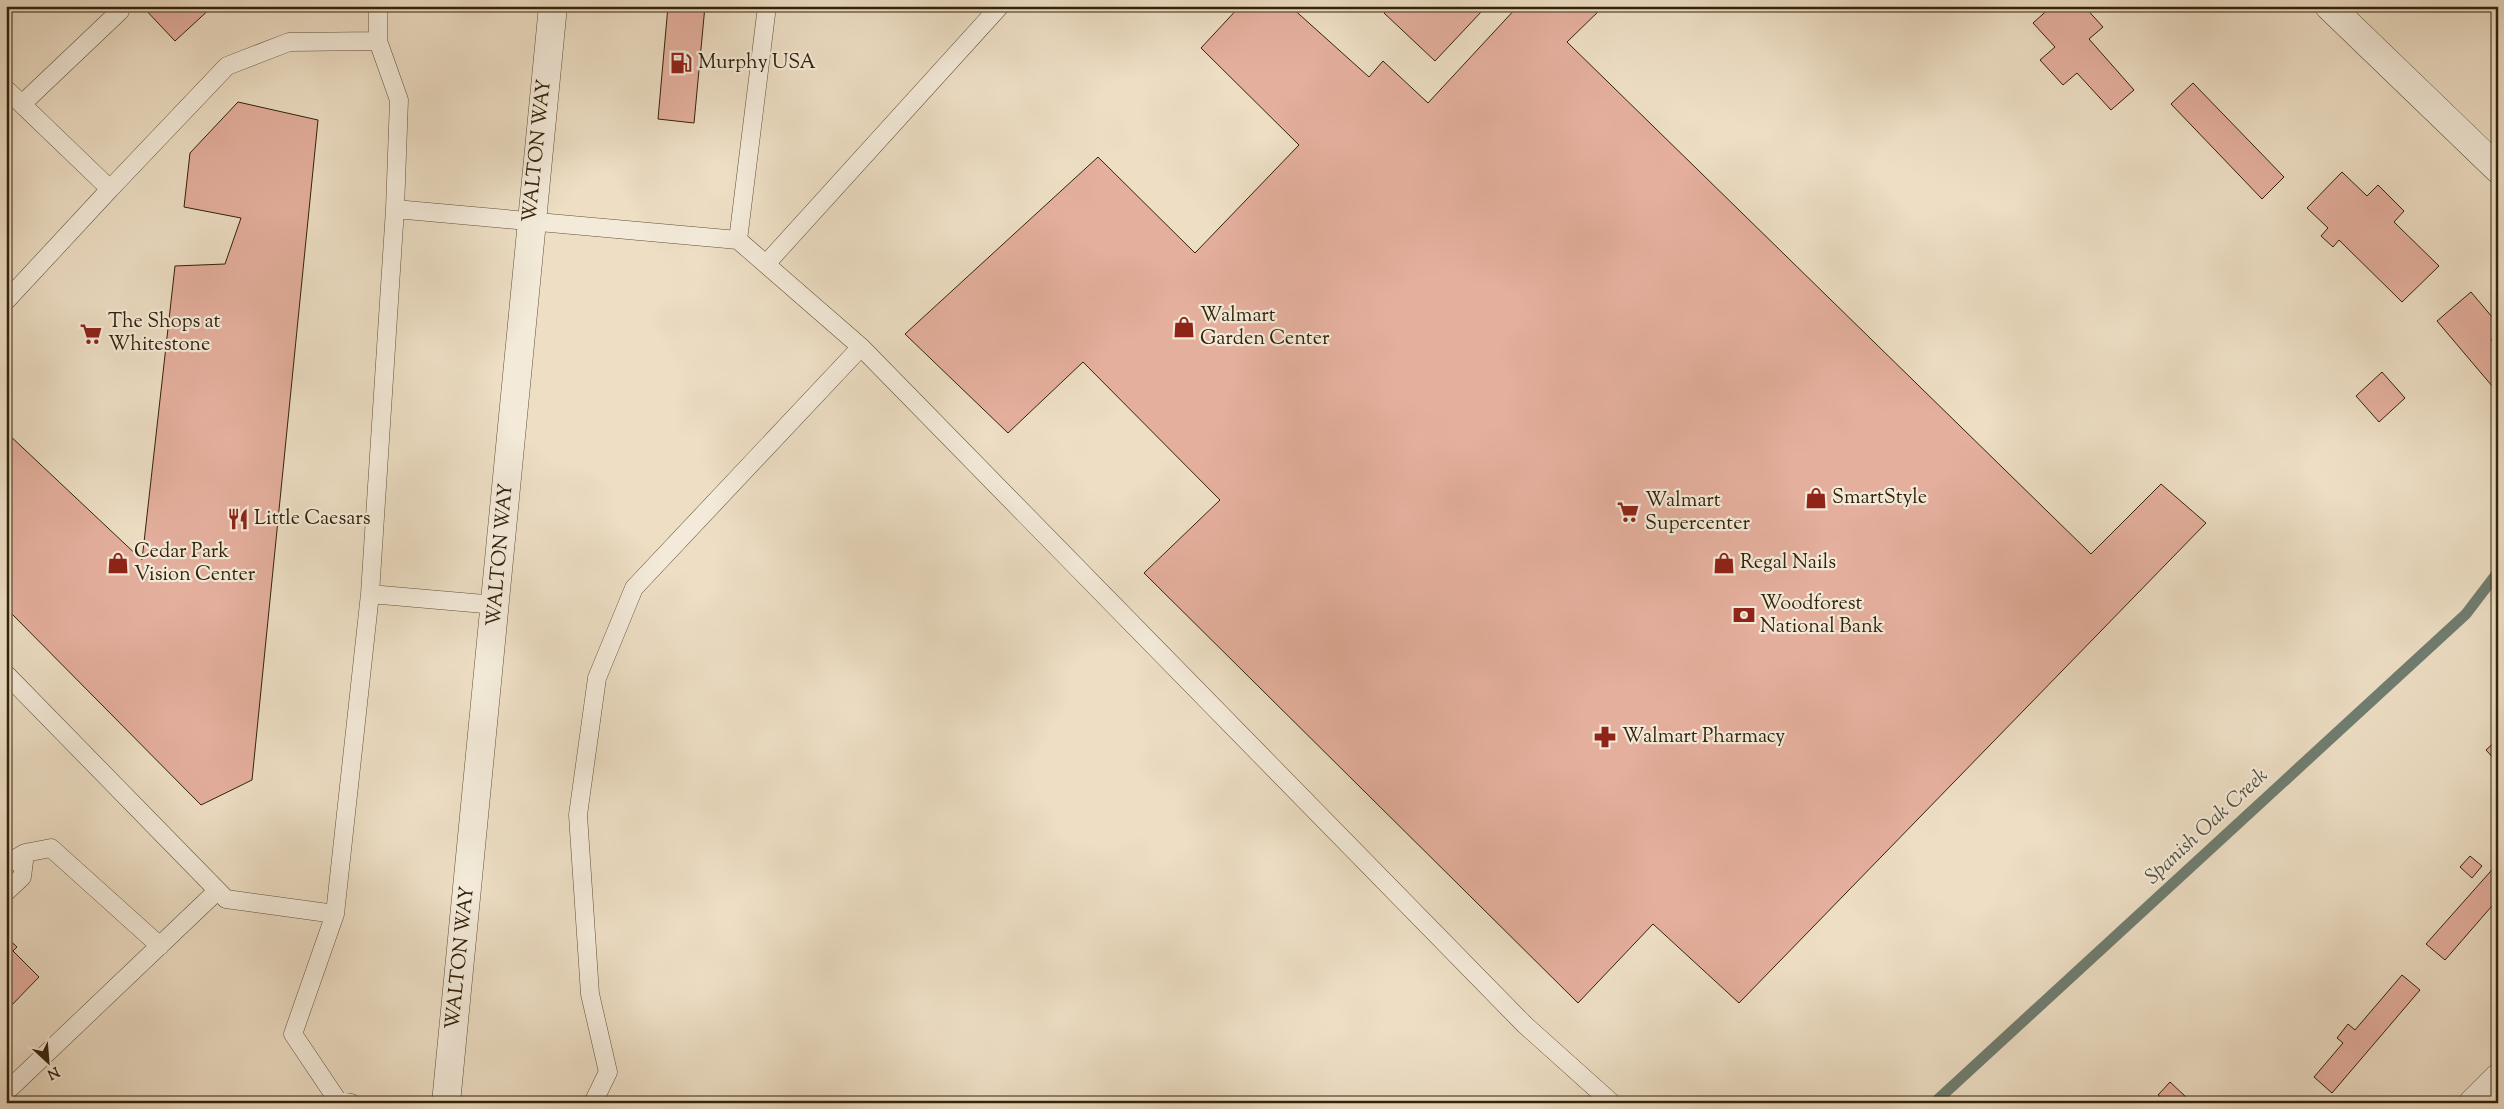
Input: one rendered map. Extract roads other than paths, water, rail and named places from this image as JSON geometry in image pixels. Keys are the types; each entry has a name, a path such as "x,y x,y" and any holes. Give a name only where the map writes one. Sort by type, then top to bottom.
{"street":[{"name":"WALTON WAY","path":"446,1103 496,606 531,221 553,6"},
{"path":"2328,6 2498,169"},
{"path":"2472,1103 2498,1078"}],"lane":[{"path":"22,104 120,11 115,6"},
{"path":"342,1102 293,1034 335,914 370,594 395,209 399,100 378,41 378,6"},
{"path":"738,240 766,6"},
{"path":"766,264 1000,6"},
{"path":"6,301 227,66 289,42 378,41"},
{"path":"6,89 110,189"},
{"path":"395,209 738,240 860,347 1525,1025 1612,1103"},
{"path":"593,1103 608,1072 590,994 578,815 597,678 634,588 860,347"},
{"path":"370,594 496,606"},
{"path":"10,684 226,899 335,914"},
{"path":"6,864 24,853 51,848 160,946"},
{"path":"6,892 22,877 24,853"},
{"path":"6,1092 218,891"}],"waterway":[{"name":"Spanish Oak Creek","path":"1934,1103 2466,614 2498,572"}],"place":[{"name":"Murphy USA","path":"681,63"},
{"name":"Walmart Garden Center","path":"1184,327"},
{"name":"The Shops at Whitestone","path":"91,334"},
{"name":"SmartStyle","path":"1816,498"},
{"name":"Walmart Supercenter","path":"1628,512"},
{"name":"Little Caesars","path":"238,519"},
{"name":"Cedar Park Vision Center","path":"118,563"},
{"name":"Regal Nails","path":"1724,563"},
{"name":"Woodforest National Bank","path":"1744,615"},
{"name":"Walmart Pharmacy","path":"1605,737"}]}
